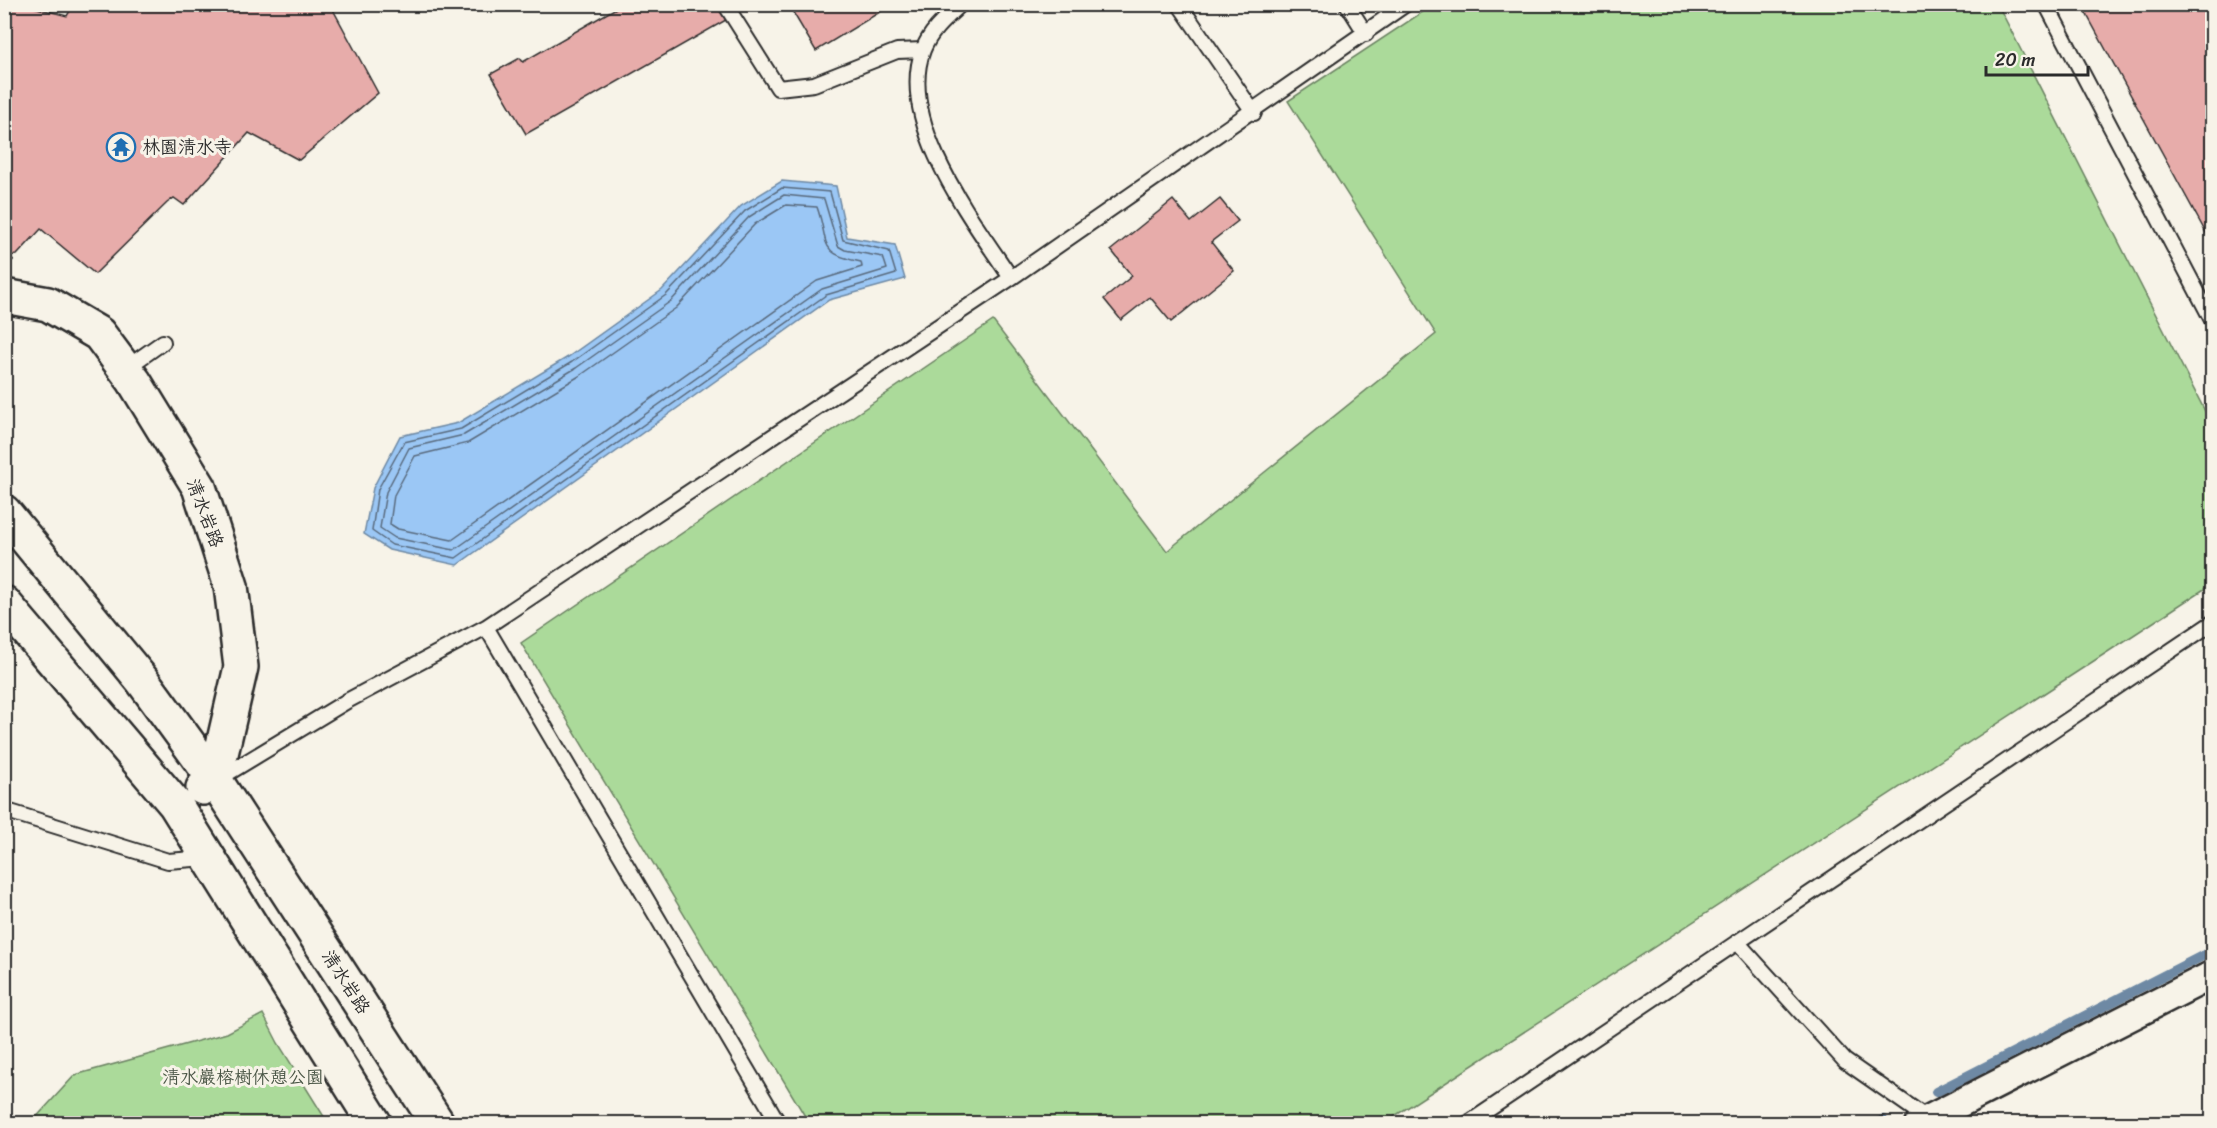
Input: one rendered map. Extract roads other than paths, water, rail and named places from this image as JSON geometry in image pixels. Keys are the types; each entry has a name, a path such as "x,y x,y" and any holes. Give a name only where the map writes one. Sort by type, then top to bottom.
{"street":[{"name":"清水岩路","path":"4,296 48,304 99,334 125,369 199,487 231,586 241,667 215,780"},
{"name":"清水岩路","path":"4,512 142,680 215,780 438,1124"},
{"path":"4,603 175,804 375,1124"},
{"path":"175,804 215,780"},
{"path":"1926,1122 2212,975"}],"lane":[{"path":"725,4 778,88 814,84 897,51 923,50"},
{"path":"961,4 936,27 923,50 918,75 921,111 934,153 953,192 1011,278"},
{"path":"1179,4 1254,112"},
{"path":"1347,4 1366,34"},
{"path":"215,780 347,701 486,627 1011,278 1254,112 1406,4"},
{"path":"2046,4 2212,320"},
{"path":"125,369 163,342"},
{"path":"1467,1124 2212,622"},
{"path":"486,627 779,1124"},
{"path":"4,810 168,861 209,857"},
{"path":"1737,942 1845,1061 1926,1122"}],"water":[{"path":"782,181 836,186 847,237 895,245 905,279 829,300 457,565 389,550 364,534 373,488 400,436 458,423 568,357 662,290 741,206"}],"waterway":[{"path":"1936,1092 2212,951"},
{"path":"1877,1124 1883,1120"}],"place":[{"name":"林園清水寺","path":"121,147"}],"park label":[{"name":"清水巖榕樹休憩公園","path":"243,1077"}]}
